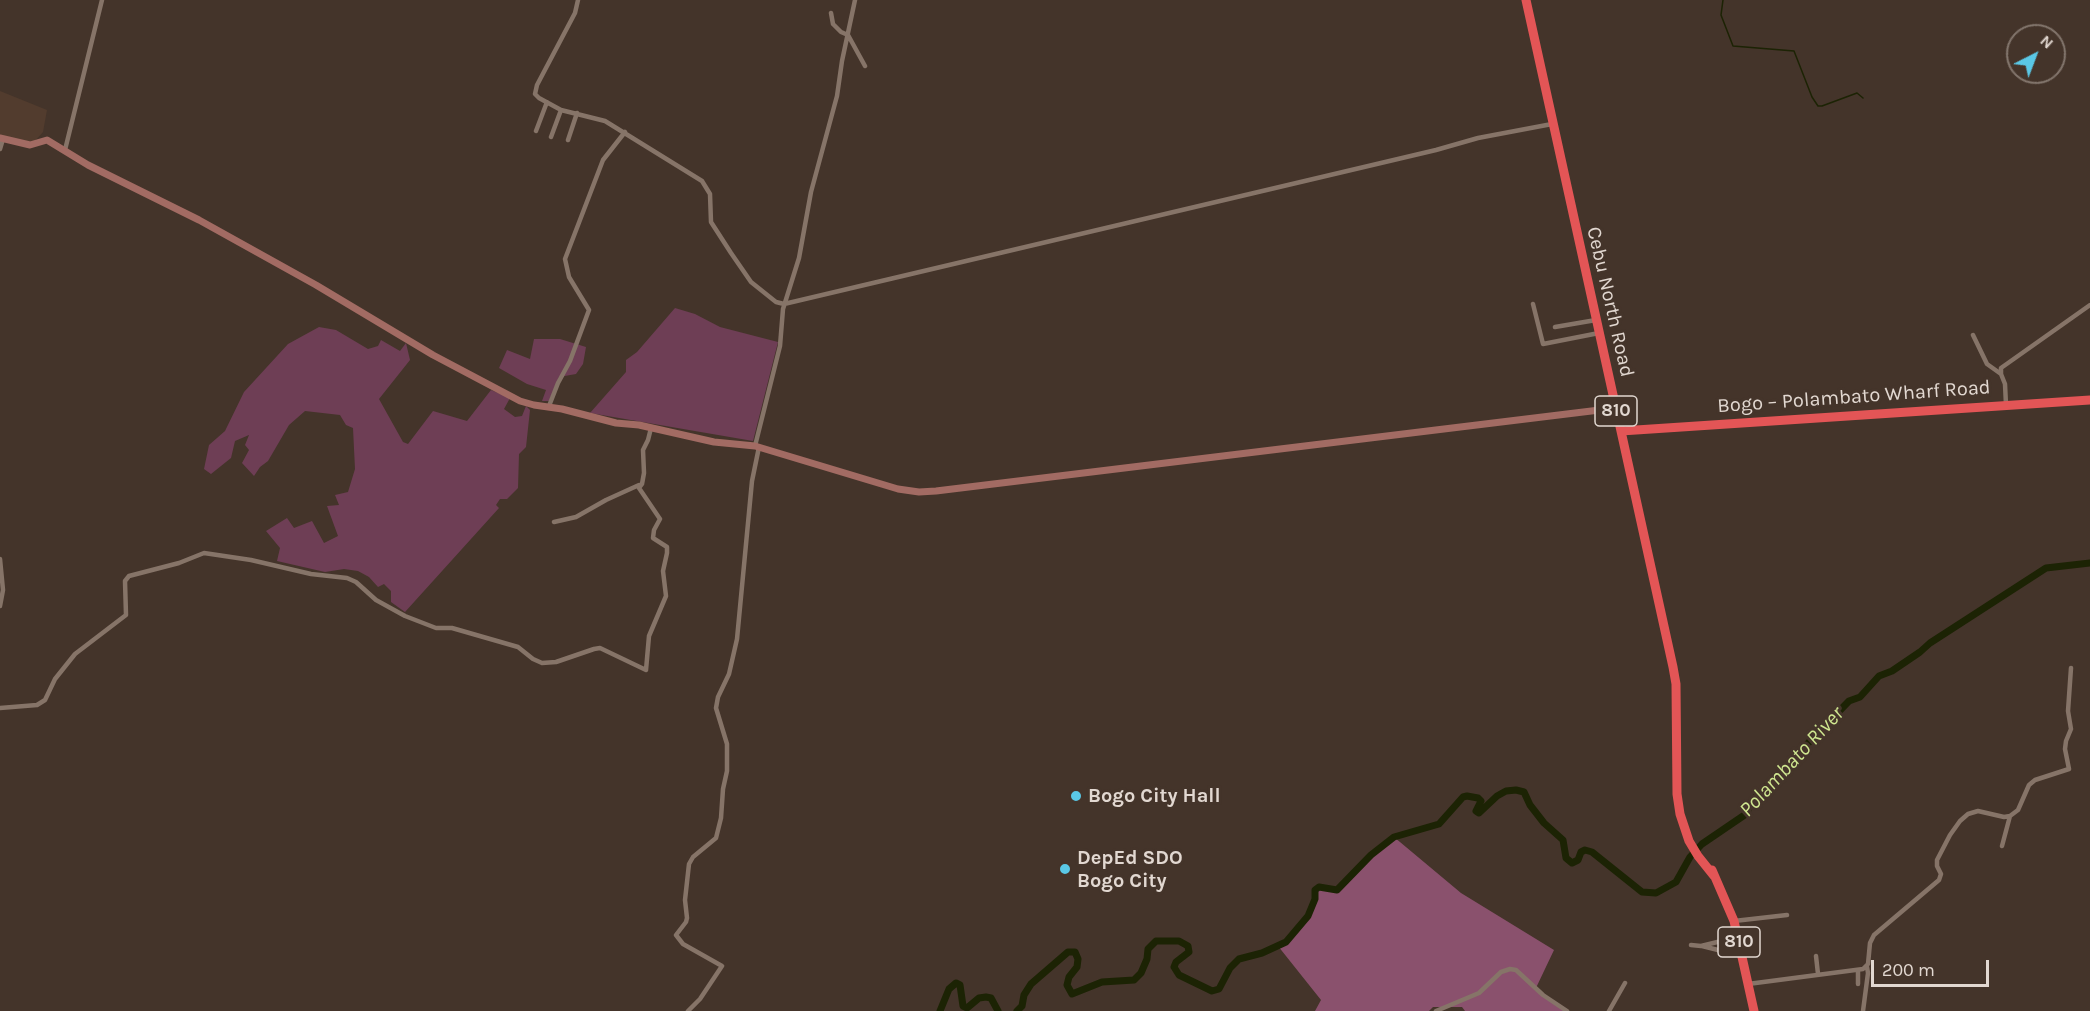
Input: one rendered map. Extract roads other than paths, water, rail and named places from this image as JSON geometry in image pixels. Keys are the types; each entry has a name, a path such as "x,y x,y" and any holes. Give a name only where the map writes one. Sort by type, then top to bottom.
{"highway":[{"name":"Cebu North Road","path":"1526,0 1673,667 1676,684 1677,794 1683,824 1714,876 1734,921 1754,1011"},
{"name":"Bogo – Polambato Wharf Road","path":"1621,431 2090,400"}],"street":[{"path":"65,150 102,0"},
{"path":"578,0 571,22 537,85 535,94 561,110 605,121 702,181 710,194 711,222 731,253 751,282 776,302 784,304 1416,155 1478,138 1552,124"},
{"path":"688,1011 700,999 722,966 683,944 676,935 687,918 685,900 688,864 716,838 722,818 723,789 727,771 727,744 717,708 718,697 729,674 737,639 757,447 780,346 784,304 799,258 811,192 834,108 855,0"},
{"path":"831,13 833,24 848,35 864,66"},
{"path":"536,131 547,102"},
{"path":"551,137 561,110"},
{"path":"568,140 577,113"},
{"path":"614,127 620,138"},
{"path":"549,406 570,362 589,310 569,277 565,259 603,160 624,132"},
{"path":"0,149 1,139 30,145 47,140 88,165 199,220 487,384 520,400 616,423 714,442 757,447 898,489 919,492 936,491 1616,408"},
{"path":"1533,304 1543,344 1599,333"},
{"path":"2006,405 2005,384 2001,368 2090,305"},
{"path":"1555,327 1596,320"},
{"path":"1973,335 1987,364 2001,374"},
{"path":"0,708 37,705 45,700 55,679 75,654 126,615 124,581 129,576 179,564 204,553 251,560 311,574 347,578 356,582 376,600 405,616 436,628 452,628 518,647 532,659 542,663 556,662 600,648 646,670 649,636 666,596 663,572 668,553 667,547 653,538 654,530 660,519 639,488 642,484 645,466 643,450 651,428"},
{"path":"554,522 576,517 642,484"},
{"path":"0,559 3,590 0,606"},
{"path":"1863,1011 1870,943 1874,935 1939,880 1941,874 1937,860 1960,821 1968,814 1978,811 2004,817 2010,816 2018,810 2029,785 2035,780 2069,769 2065,749 2071,729 2068,711 2071,668"},
{"path":"2002,846 2010,816"},
{"path":"1734,921 1787,915"},
{"path":"1701,946 1738,937"},
{"path":"1691,945 1722,951 1741,949"},
{"path":"1816,956 1818,974"},
{"path":"1748,984 1858,971 1867,967"},
{"path":"1437,1011 1479,993 1500,972 1510,969 1521,973 1543,995 1567,1011"},
{"path":"1858,971 1858,984"},
{"path":"1609,1011 1625,983"}],"waterway":[{"path":"1723,0 1721,15 1733,46 1794,51 1812,97 1818,106 1857,93 1863,98"},
{"name":"Polambato River","path":"1017,1011 1022,1006 1024,995 1031,984 1068,952 1075,952 1078,959 1077,967 1069,977 1067,985 1072,994 1102,982 1134,980 1141,973 1147,959 1148,949 1156,941 1179,941 1188,946 1189,952 1176,962 1174,967 1179,975 1212,991 1219,989 1230,968 1239,959 1262,953 1286,942 1308,916 1315,899 1315,890 1319,887 1337,890 1371,855 1394,837 1439,824 1463,797 1467,796 1478,798 1481,801 1476,811 1479,813 1497,796 1506,791 1524,792 1530,805 1544,823 1563,840 1566,858 1572,863 1578,860 1581,852 1585,850 1592,852 1642,892 1656,893 1676,882 1690,857 1702,844 1746,814 1752,801 1849,701 1860,697 1879,676 1892,671 1930,643 2046,568 2090,563"},
{"name":"Polambato River","path":"940,1011 949,989 956,983 960,985 963,1006 967,1008 979,998 986,997 991,998 998,1011"}],"place":[{"name":"Bogo City Hall","path":"1076,796"},
{"name":"DepEd SDO Bogo City","path":"1065,869"}]}
